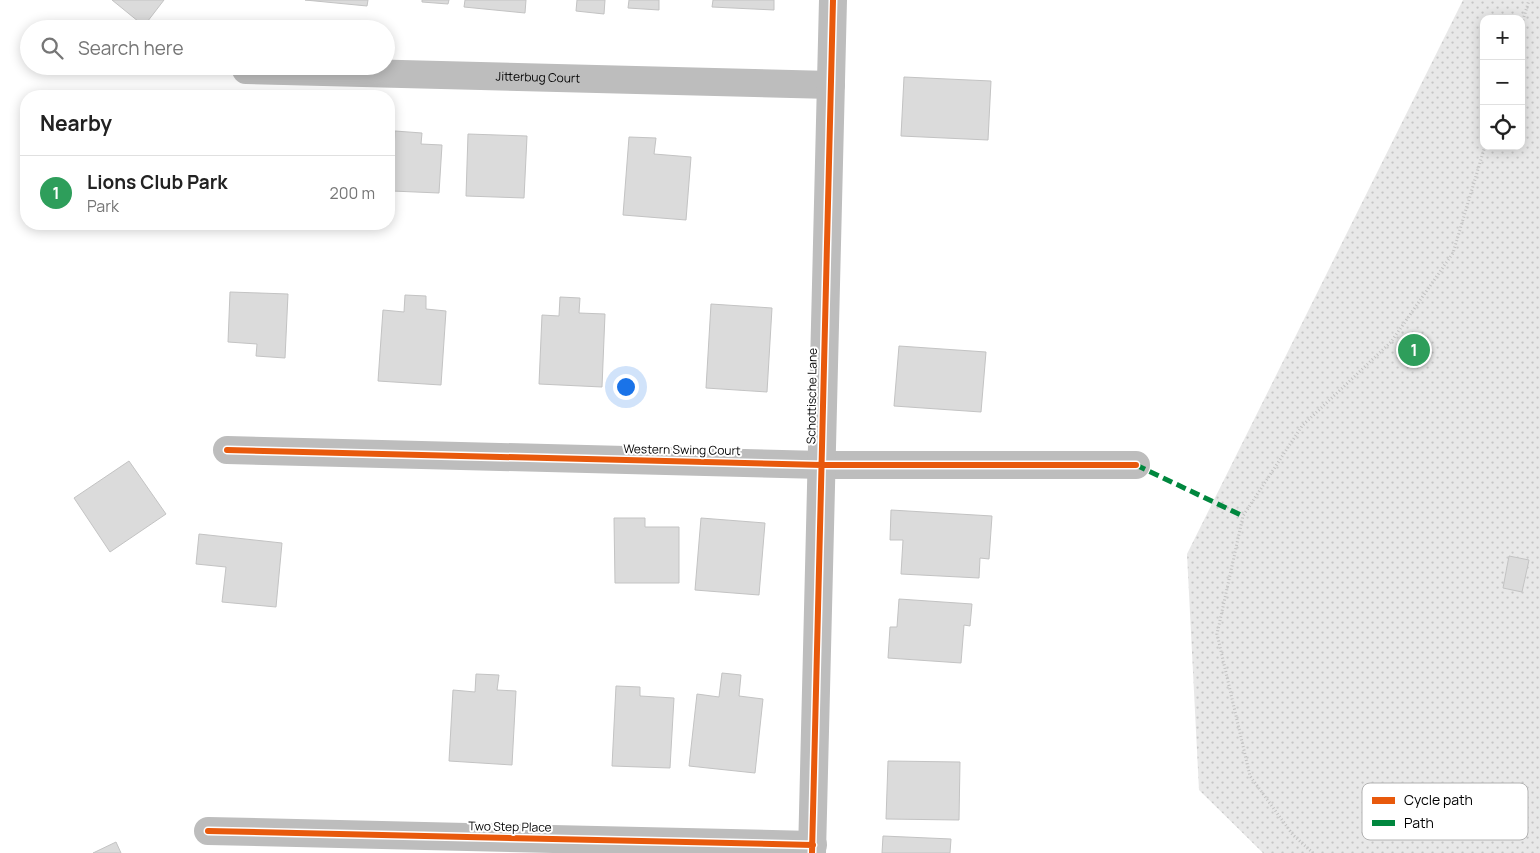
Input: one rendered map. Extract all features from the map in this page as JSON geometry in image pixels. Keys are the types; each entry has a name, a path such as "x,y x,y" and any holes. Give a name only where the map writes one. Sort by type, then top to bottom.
{"street":[{"name":"Schottische Lane","path":"813,849 833,0"},
{"name":"Jitterbug Court","path":"395,74 831,85"},
{"name":"Western Swing Court","path":"227,450 822,465 1136,465"},
{"name":"Two Step Place","path":"208,831 813,849"}],"path":[{"path":"1525,15 1529,0"},
{"path":"1312,853 1293,835 1250,776 1217,634 1243,516 1302,426 1392,342 1453,253 1484,150"}],"shaded area":[{"path":"1463,0 1540,0 1540,853 1263,853 1199,790 1187,554"}],"building":[{"path":"112,0 164,0 149,20 137,20"},
{"path":"305,0 368,0 367,6"},
{"path":"422,0 449,0 448,4 422,2"},
{"path":"465,0 526,0 525,13 464,7"},
{"path":"577,0 605,0 604,14 576,11"},
{"path":"629,0 659,0 659,10 628,8"},
{"path":"713,0 774,0 774,10 712,7"},
{"path":"904,77 991,81 988,140 901,136"},
{"path":"395,131 422,133 421,144 442,145 439,193 395,191"},
{"path":"468,134 527,136 524,198 466,196"},
{"path":"629,137 656,138 654,154 691,157 686,220 623,215"},
{"path":"230,292 288,294 285,358 256,356 257,344 228,342"},
{"path":"405,295 426,296 426,309 446,311 441,385 378,381 383,310 404,312"},
{"path":"560,297 580,298 579,313 605,314 602,387 539,384 542,315 559,316"},
{"path":"711,304 772,308 767,392 706,388"},
{"path":"899,346 986,352 981,412 894,406"},
{"path":"129,461 166,514 110,552 74,498"},
{"path":"891,510 992,516 989,559 980,558 979,578 901,574 903,540 890,540"},
{"path":"614,518 645,518 645,527 679,527 679,583 615,583"},
{"path":"701,518 765,523 759,595 695,590"},
{"path":"199,534 282,543 276,607 222,602 226,567 196,564"},
{"path":"1509,556 1529,560 1522,592 1503,588"},
{"path":"899,599 972,604 970,626 964,625 961,663 888,658 890,627 897,627"},
{"path":"722,673 741,675 739,696 763,699 755,773 689,766 697,694 719,697"},
{"path":"476,674 499,675 497,690 516,691 512,765 449,761 453,690 475,692"},
{"path":"616,686 640,687 640,696 674,698 670,768 612,766"},
{"path":"888,761 960,762 959,820 886,819"},
{"path":"883,836 951,839 950,853 882,853"},
{"path":"116,842 121,853 93,853"}],"marked path":[{"path":"1136,465 1243,516"}],"cycle path":[{"path":"812,853 833,0"},
{"path":"227,450 822,465 1136,465"},
{"path":"208,831 813,845"}],"place":[{"name":"Lions Club Park","path":"1414,350"}]}
